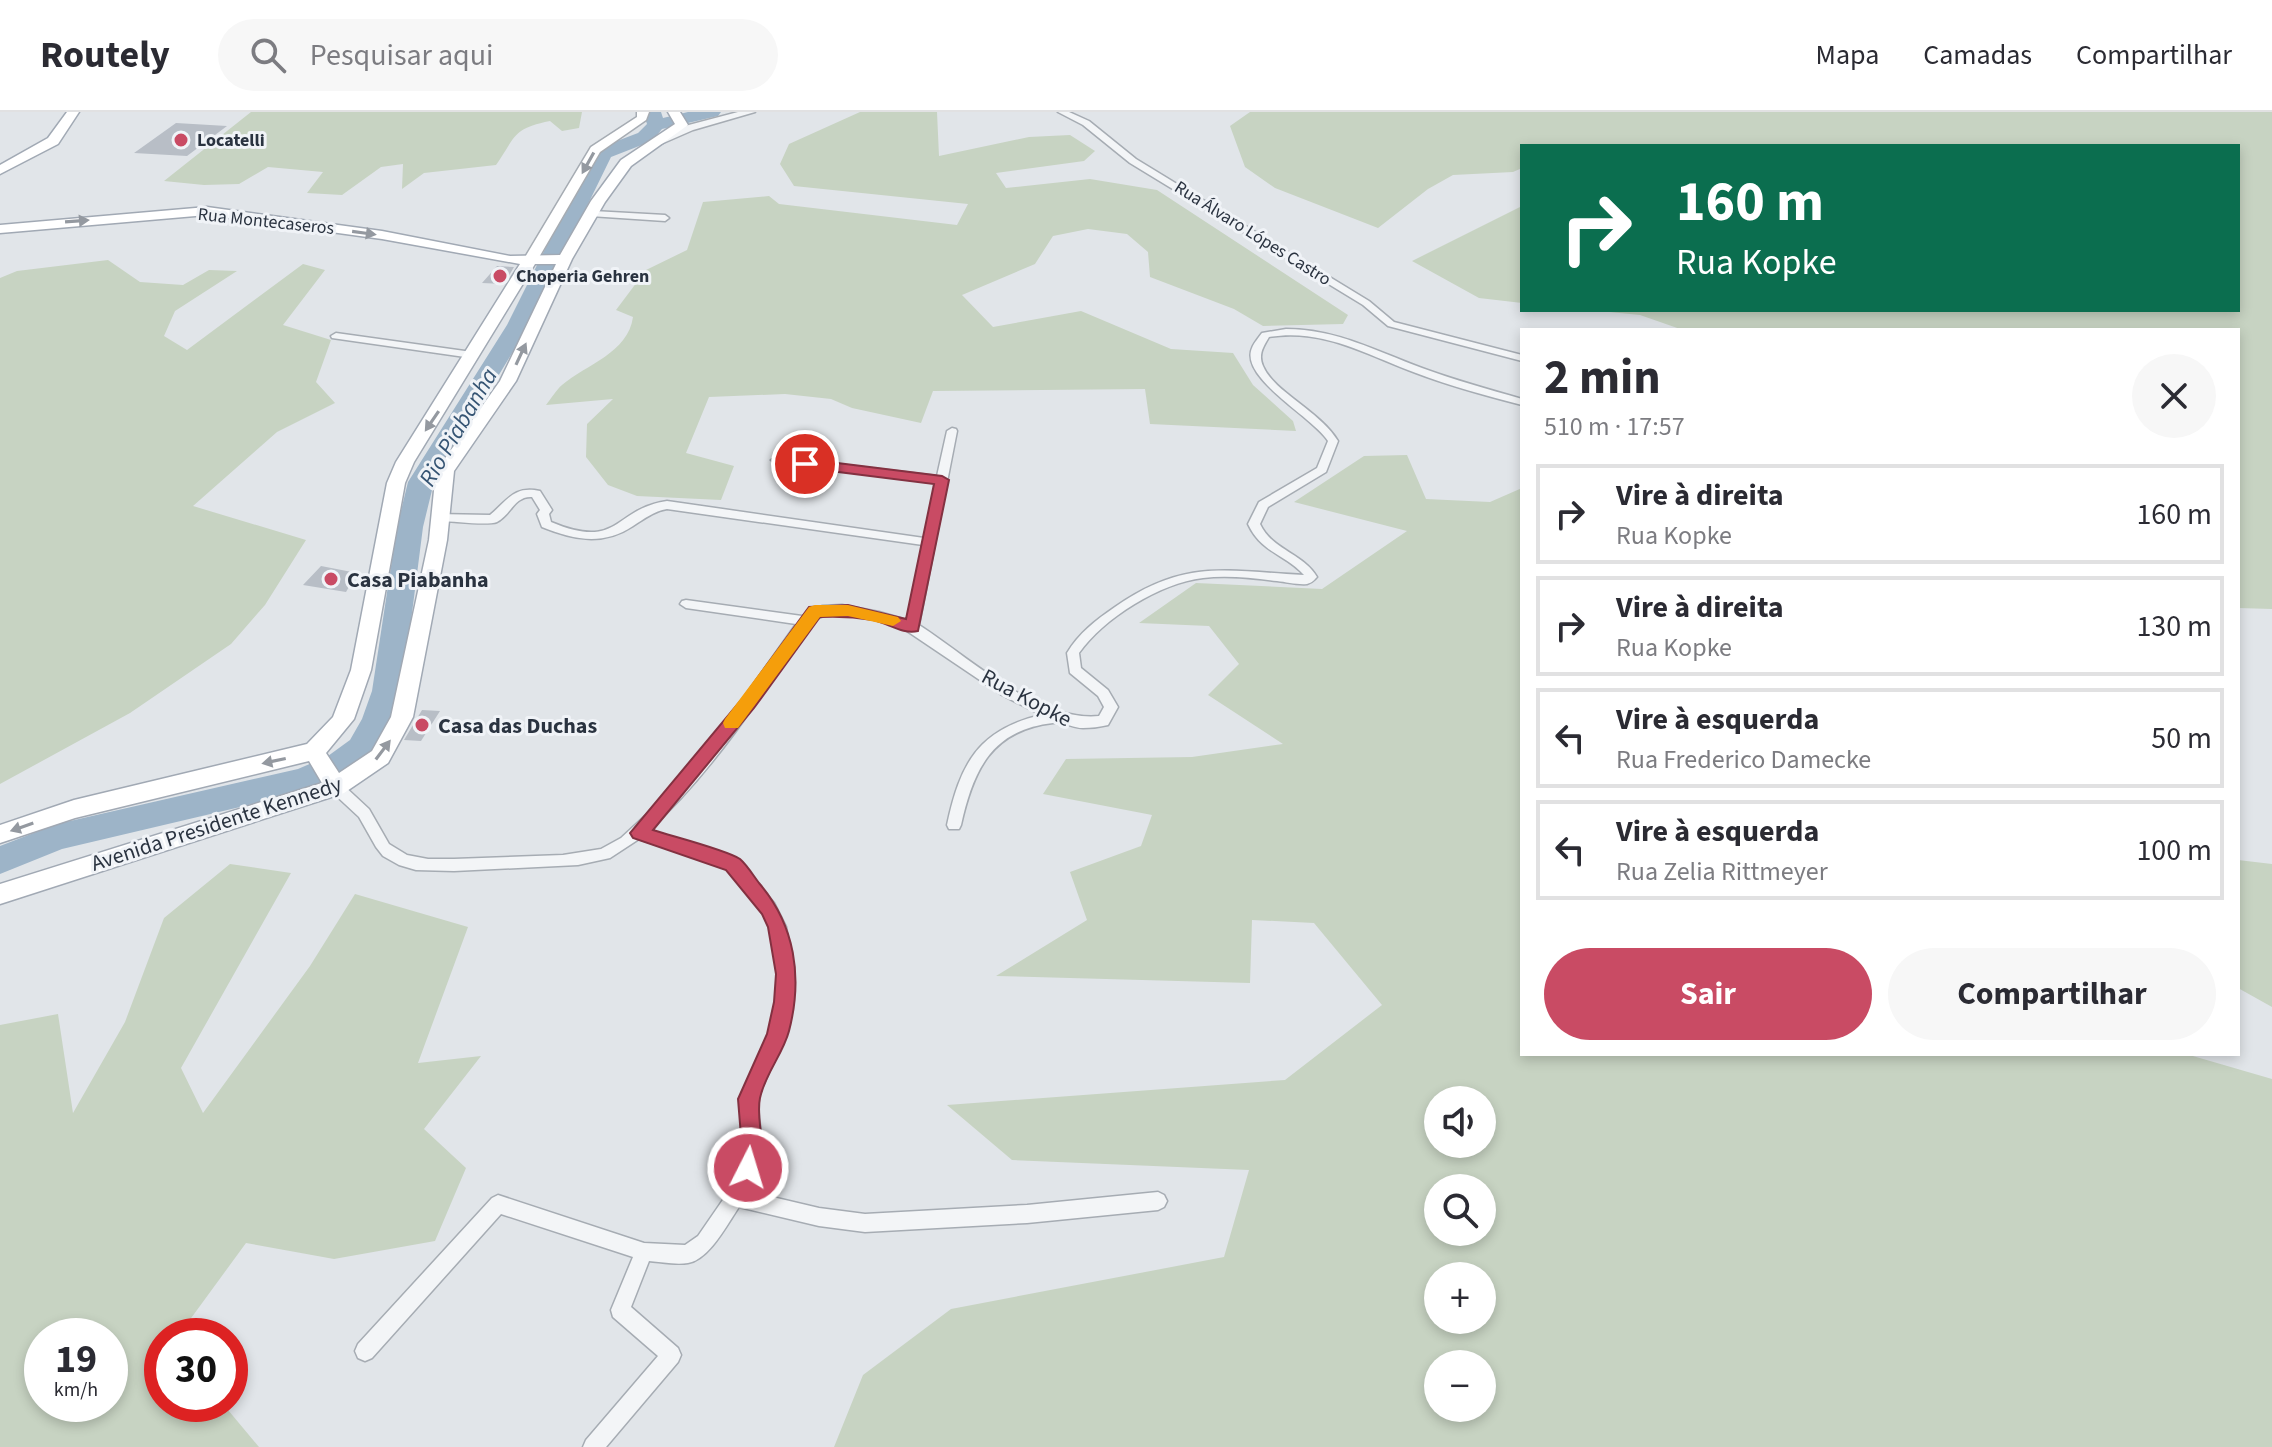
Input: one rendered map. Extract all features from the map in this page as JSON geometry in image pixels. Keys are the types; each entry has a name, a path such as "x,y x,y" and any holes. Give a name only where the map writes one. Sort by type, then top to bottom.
{"main road":[{"path":"0,170 53,141 73,112"},
{"path":"531,259 595,150 642,118 643,112"},
{"path":"674,112 685,126"},
{"name":"Avenida Presidente Kennedy","path":"0,894 336,787 380,757 402,717 423,619 445,471 508,381 565,259 626,163 685,126"},
{"name":"Rua Montecaseros","path":"0,229 207,211 382,235 510,260 565,259"},
{"name":"Avenida Presidente Kennedy","path":"0,834 74,809 314,751 330,738 343,719 357,679 401,472 531,259"},
{"path":"314,751 336,787"}],"street":[{"path":"685,126 750,112"},
{"name":"Rua Álvaro Lópes Castro","path":"1062,112 1086,123 1133,161 1366,303 1391,324 1520,358"},
{"path":"593,214 665,218"},
{"name":"Rua Kopke","path":"805,621 815,611 848,610 880,616 912,627 993,683 1055,717 1090,725 1103,721 1109,713 1109,701 1072,665 1073,653 1094,629 1139,594 1175,579 1208,572 1237,571 1305,580 1311,577 1307,570 1271,549 1257,534 1254,524 1263,505 1322,470 1333,441 1323,423 1285,397 1263,374 1253,358 1253,351 1266,335 1300,330 1333,336 1426,373 1520,401"},
{"path":"336,336 472,355"},
{"path":"912,627 952,431"},
{"path":"777,460 942,480"},
{"path":"440,517 493,519 519,494 527,491 536,494 546,510 543,514 546,524 580,536 609,535 650,508 667,505 927,542"},
{"path":"336,787 366,814 379,844 395,857 414,863 446,865 607,854 640,833 748,704 805,621 686,604"},
{"path":"954,825 960,794 982,751 993,739 1012,727 1055,717"},
{"path":"365,1351 498,1204 644,1252 673,1255 695,1251 735,1197 751,1153 749,1099 778,1034 785,1002 783,945 769,908 732,864 640,833"},
{"path":"735,1197 819,1217 865,1223 1027,1214 1158,1201"},
{"path":"593,1447 671,1355 620,1310 644,1252"}],"green space":[{"path":"251,112 582,112 579,128 562,131 550,121 521,131 496,165 424,173 402,189 403,164 381,167 342,195 307,193 323,172 268,167 239,184 164,181"},
{"path":"860,112 937,112 939,156 1029,137 1070,135 1095,151 1084,161 996,173 1006,188 1090,179 1157,190 1348,315 1343,324 1263,326 1234,309 1150,277 1148,252 1127,234 1088,229 1053,236 1035,264 962,295 993,327 1081,311 1171,349 1233,353 1253,385 1293,421 1296,431 1150,424 1145,389 933,391 921,423 852,408 831,399 785,394 709,397 686,453 734,466 721,500 637,496 608,485 586,457 587,424 613,399 546,405 562,385 605,357 623,340 633,317 616,310 646,270 687,250 703,202 769,196 779,204 957,225 968,204 794,186 780,164 789,144"},
{"path":"1250,112 2272,112 2272,609 2240,608 2240,328 1677,328 1640,315 1609,312 2240,312 2240,144 1520,144 1520,169 1513,172 1453,175 1428,189 1378,228 1275,188 1245,167 1230,126"},
{"path":"1520,207 1520,303 1479,298 1412,261"},
{"path":"108,260 140,282 183,285 209,270 237,271 175,311 164,336 187,350 303,264 325,270 283,325 331,340 316,382 335,403 277,432 193,506 306,540 265,605 231,644 130,713 0,784 0,278 17,271"},
{"path":"1407,455 1426,499 1490,502 1520,489 1520,1056 2193,1056 2272,1079 2272,1447 834,1447 863,1375 951,1309 1224,1257 1249,1170 1012,1160 947,1105 1285,1080 1382,1005 1314,923 1252,920 1250,983 996,976 1087,920 1070,872 1141,846 1152,815 1043,794 1066,759 1192,757 1283,744 1208,695 1239,664 1209,626 1139,623 1196,583 1322,589 1407,531 1294,502 1364,456"},
{"path":"2240,860 2272,864 2272,1007 2240,989"},
{"path":"230,864 291,873 181,1068 203,1113 310,966 355,894 468,927 418,1063 481,1056 424,1129 466,1168 435,1241 334,1259 246,1243 191,1318 144,1318 144,1422 238,1422 259,1447 0,1447 0,1025 58,1014 73,1113 125,1022 164,918"}],"building":[{"name":"Locatelli","path":"176,123 227,126 187,156 134,153"},
{"name":"Choperia Gehren","path":"497,266 514,267 504,284 482,283"},
{"name":"Casa Piabanha","path":"321,566 357,573 346,592 303,585"},
{"name":"Casa das Duchas","path":"422,710 440,711 421,741 404,740"}],"waterway":[{"name":"Rio Piabanha","path":"652,112 656,125"},
{"path":"656,125 712,112"},
{"name":"Rio Piabanha","path":"0,860 57,837 304,780 339,765 361,748 377,719 387,691 410,527 421,482 518,325 603,153 645,137 656,125"}],"slow traffic":[{"path":"732,723 815,611 848,610 893,621"}],"place":[{"name":"Locatelli","path":"181,140"},
{"name":"Choperia Gehren","path":"500,276"},
{"name":"Casa Piabanha","path":"331,579"},
{"name":"Casa das Duchas","path":"422,725"}],"route":[{"path":"748,1168 752,1136 749,1099 778,1034 785,1002 786,974 778,927 769,908 732,864 640,833 748,704 815,611 848,610 880,616 912,627 942,480 805,464"}]}
